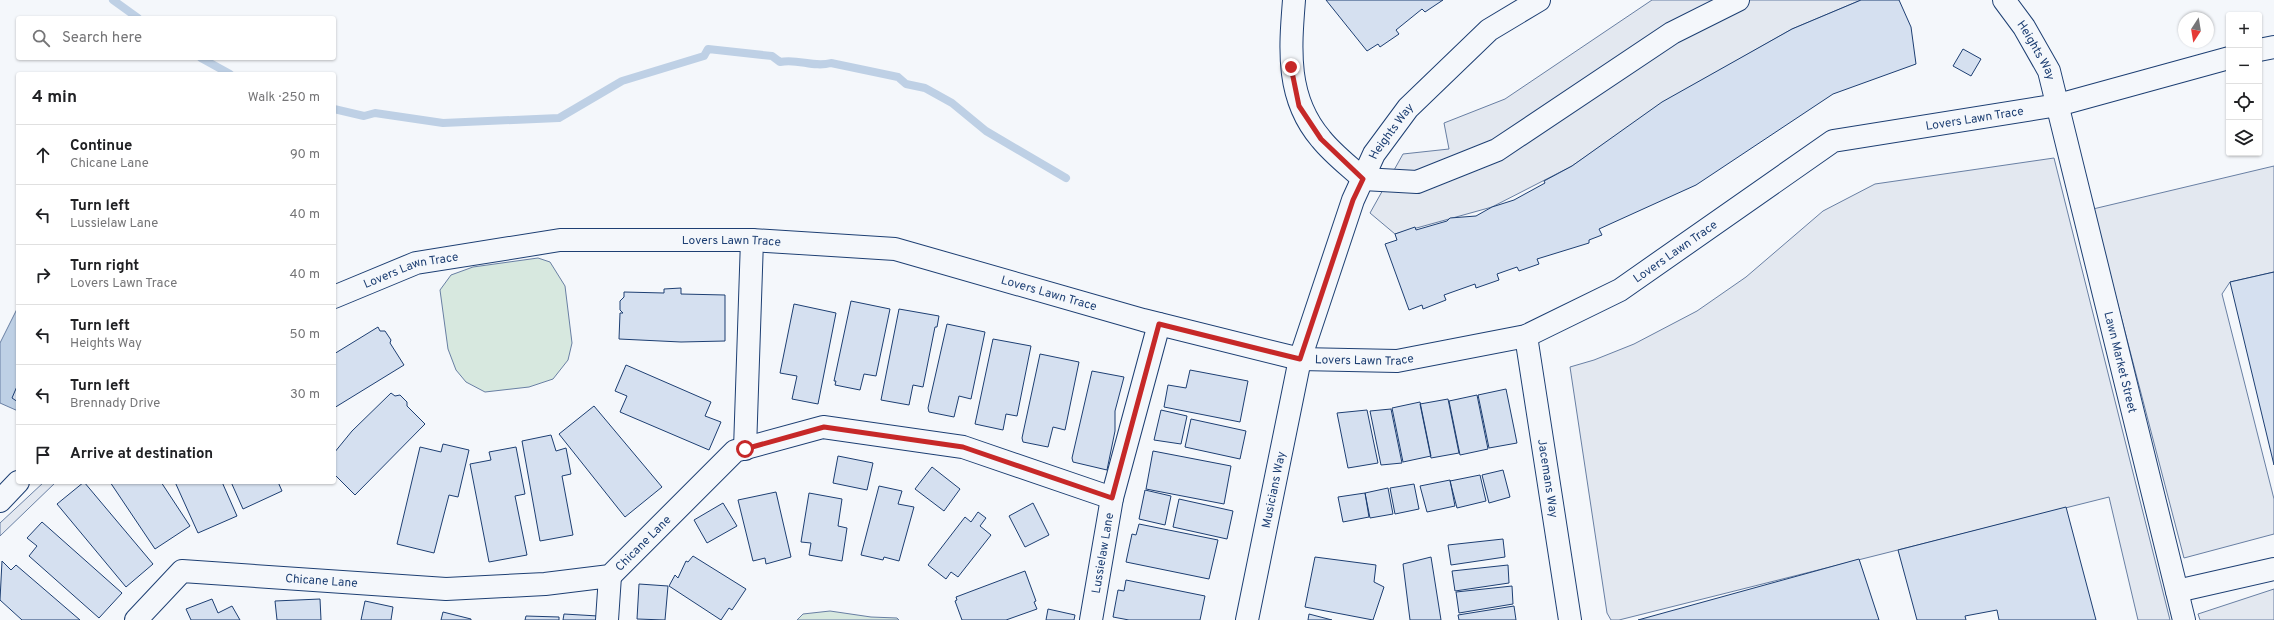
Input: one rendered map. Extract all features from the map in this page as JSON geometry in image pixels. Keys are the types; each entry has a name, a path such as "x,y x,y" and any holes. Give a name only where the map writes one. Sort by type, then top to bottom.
{"street":[{"path":"1294,0 1291,67 1299,106 1321,139 1363,179 1417,182 1497,150 1672,33 1738,0"},
{"name":"Heights Way","path":"1300,359 1353,200 1374,154 1408,108 1489,30 1539,0"},
{"name":"Heights Way","path":"2004,0 2024,27 2049,71 2058,105"},
{"path":"2262,49 2274,47"},
{"name":"Lovers Lawn Trace","path":"336,296 416,263 560,240 752,240 895,249 1159,324 1300,359 1396,361 1526,336 1620,290 1833,141 2058,105 2226,59"},
{"name":"Lawn Market Street","path":"2058,105 2184,620"},
{"path":"745,449 752,240"},
{"name":"Lussielaw Lane","path":"1091,620 1112,498 1159,324"},
{"name":"Jacemans Way","path":"1526,336 1570,620"},
{"name":"Musicians Way","path":"1247,620 1300,359"},
{"name":"Chicane Lane","path":"136,620 182,571 446,589 545,584 610,576 735,451 824,427 963,447 1112,498"},
{"path":"0,501 16,484"},
{"path":"2177,591 2274,569"},
{"path":"607,620 610,576"}],"shaded area":[{"path":"1652,0 1861,0 1792,29 1673,97 1572,166 1492,207 1395,234 1370,213 1403,154 1449,149 1444,123 1505,99"},
{"path":"2054,158 2170,620 2138,620 2109,497 1619,620 1611,620 1607,613 1570,367 1594,360 1634,344 1697,311 1746,277 1823,211 1875,184"},
{"path":"2274,166 2274,272 2230,282 2222,294 2274,499 2274,534 2184,558 2093,209"},
{"path":"538,258 550,262 565,286 572,343 568,360 553,379 529,387 485,392 466,382 456,370 448,349 440,290 451,275 473,267"},
{"path":"42,484 54,484 0,536 0,523"},
{"path":"2274,589 2274,620 2200,620 2198,614"},
{"path":"830,611 871,617 897,618 899,620 797,620 803,614"}],"water":[{"path":"16,311 16,410 0,403 0,343"}],"building":[{"path":"1326,0 1443,0 1425,12 1422,9 1396,30 1399,34 1380,47 1378,44 1367,51"},
{"path":"1861,0 1899,0 1911,27 1916,64 1833,94 1696,185 1599,229 1602,235 1589,240 1589,243 1537,259 1539,264 1519,271 1517,267 1497,274 1499,280 1476,288 1475,284 1444,295 1446,300 1423,309 1422,305 1409,310 1385,244 1397,240 1395,234 1415,227 1416,230 1447,221 1450,218 1476,216 1492,207 1514,200 1545,183 1544,181 1572,166 1662,102 1792,29"},
{"path":"1963,49 1981,59 1971,76 1953,66"},
{"path":"2274,272 2274,465 2230,282"},
{"path":"681,288 681,294 725,295 725,341 681,342 619,339 620,313 623,313 620,310 620,301 624,297 624,292 664,293 664,289"},
{"path":"851,301 890,309 876,376 864,374 860,390 835,385 836,381 834,381"},
{"path":"794,304 836,313 818,404 792,399 797,376 780,373"},
{"path":"899,309 939,316 937,327 935,327 923,387 913,385 909,405 881,400"},
{"path":"947,324 985,332 971,399 959,396 954,417 929,412 928,408"},
{"path":"378,327 380,331 385,331 391,340 390,343 404,365 336,407 336,353"},
{"path":"993,339 1031,346 1017,416 1006,414 1003,430 975,424"},
{"path":"1040,354 1079,362 1065,430 1053,427 1048,447 1023,442 1022,438"},
{"path":"626,365 711,402 705,416 721,422 709,450 620,412 627,396 615,391"},
{"path":"1190,370 1248,381 1240,422 1164,407 1168,385 1186,388"},
{"path":"1092,371 1124,377 1115,411 1115,431 1107,470 1073,462 1072,458"},
{"path":"16,389 16,401 12,398"},
{"path":"1506,389 1517,443 1489,448 1478,395"},
{"path":"391,393 395,396 400,395 407,402 407,406 425,424 355,495 336,476 336,451 352,431"},
{"path":"1477,395 1488,449 1460,455 1449,401"},
{"path":"1448,399 1459,453 1431,458 1420,404"},
{"path":"1420,402 1431,456 1403,462 1392,408"},
{"path":"594,406 662,487 625,517 559,434"},
{"path":"1391,409 1402,463 1381,465 1370,411"},
{"path":"1161,410 1187,416 1181,444 1154,440"},
{"path":"1367,410 1378,463 1348,468 1337,413"},
{"path":"1191,419 1246,431 1240,459 1185,447"},
{"path":"551,435 556,451 566,448 571,474 562,476 573,535 540,541 522,441"},
{"path":"443,444 469,450 458,497 449,495 434,553 397,544 420,447 441,452"},
{"path":"516,447 525,494 515,496 527,555 489,562 470,464 491,460 489,452"},
{"path":"1153,451 1231,466 1224,504 1146,489"},
{"path":"838,456 873,463 867,490 833,483"},
{"path":"932,467 960,489 944,511 915,489"},
{"path":"1503,470 1510,497 1489,503 1482,475"},
{"path":"1480,475 1486,501 1457,508 1450,481"},
{"path":"1450,480 1455,506 1427,512 1420,486"},
{"path":"82,484 86,484 153,564 126,587 57,504"},
{"path":"111,484 162,484 190,526 155,549"},
{"path":"176,484 223,484 237,516 198,533"},
{"path":"232,484 279,484 282,491 243,509"},
{"path":"1414,484 1419,509 1395,514 1390,488"},
{"path":"879,486 902,491 898,504 914,507 899,561 884,557 883,560 861,555"},
{"path":"1388,488 1393,514 1370,518 1365,493"},
{"path":"1145,490 1171,496 1165,525 1139,519"},
{"path":"776,492 791,557 766,564 765,558 753,561 738,500"},
{"path":"809,493 842,499 838,526 847,528 842,561 809,555 811,543 801,542"},
{"path":"1365,493 1369,517 1343,522 1338,497"},
{"path":"1179,499 1233,511 1227,539 1173,527"},
{"path":"723,503 737,526 707,543 694,520"},
{"path":"1033,503 1049,535 1025,547 1009,516"},
{"path":"2066,507 2096,620 1999,620 1997,610 1965,616 1966,620 1917,620 1898,550"},
{"path":"978,512 986,518 980,526 991,535 958,577 951,572 946,579 928,565 965,517 971,522"},
{"path":"42,522 122,593 99,618 29,556 37,546 27,538"},
{"path":"1139,524 1218,540 1209,579 1126,562 1132,534 1136,535"},
{"path":"1503,539 1505,557 1451,565 1448,545"},
{"path":"693,556 746,589 732,610 729,608 721,620 669,586 675,575 678,578 686,561 688,562"},
{"path":"1315,557 1376,565 1374,582 1384,587 1373,620 1305,607"},
{"path":"1431,557 1441,620 1410,620 1403,564"},
{"path":"1859,559 1879,620 1638,620"},
{"path":"2,561 11,570 16,565 80,620 22,620 0,600"},
{"path":"1508,565 1509,583 1455,591 1452,571"},
{"path":"1025,571 1036,601 1034,602 1037,609 1006,620 962,620 955,601 957,600 956,597"},
{"path":"1126,580 1205,596 1200,620 1129,620 1113,617 1118,590 1124,591"},
{"path":"639,584 668,586 665,620 637,619"},
{"path":"1512,586 1513,604 1459,613 1456,592"},
{"path":"212,599 218,613 232,606 240,620 191,620 186,609"},
{"path":"320,599 321,620 277,620 275,601"},
{"path":"365,601 393,607 391,620 361,620"},
{"path":"1514,606 1516,620 1459,620 1458,615"},
{"path":"1048,609 1075,615 1074,620 1046,620"},
{"path":"443,612 471,619 471,620 441,620"},
{"path":"564,614 598,616 598,620 563,620"},
{"path":"1309,614 1332,620 1308,620"},
{"path":"526,616 559,617 559,620 525,620"}],"waterway":[{"path":"113,0 135,16"},
{"path":"336,109 364,116 375,113 443,123 559,118 622,81 704,56 708,49 772,56 780,62 793,61 818,64 831,63 898,77 906,84 925,88 952,103 986,131 1066,178"},
{"path":"205,60 226,72"}],"route":[{"path":"745,449 824,427 963,447 1112,498 1129,440 1159,324 1300,359 1353,200 1363,179 1321,139 1299,106 1291,67"}]}
